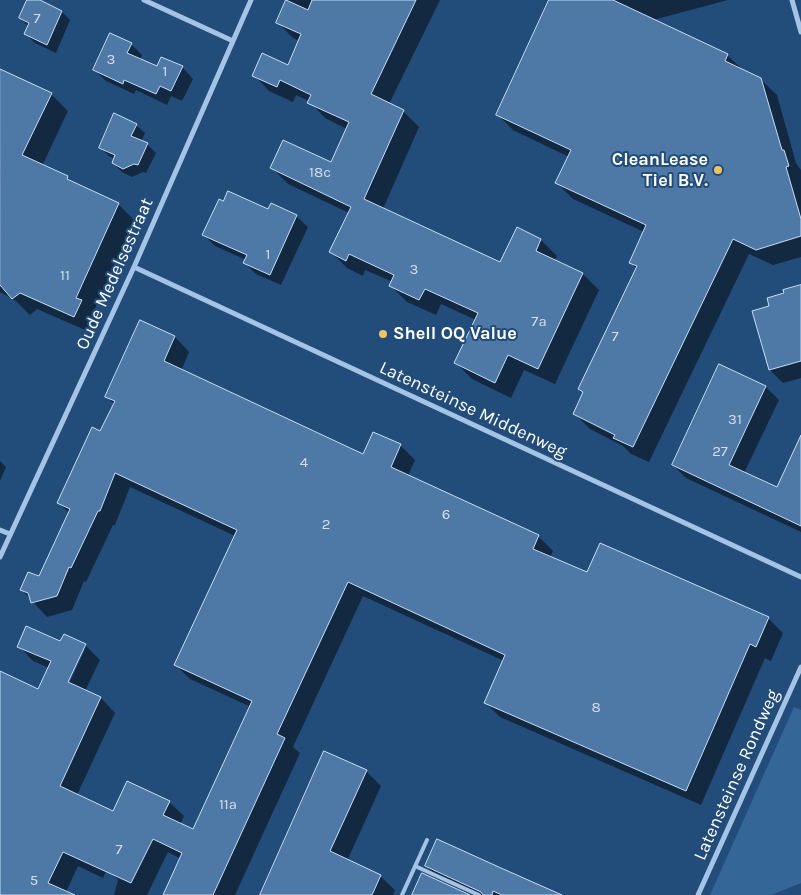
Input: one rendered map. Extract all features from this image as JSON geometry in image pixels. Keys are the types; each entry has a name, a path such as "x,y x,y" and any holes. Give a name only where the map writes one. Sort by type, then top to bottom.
{"street":[{"path":"144,0 232,41"},
{"name":"Oude Medelsestraat","path":"0,557 134,267 251,0"},
{"path":"792,0 801,32"},
{"name":"Latensteinse Middenweg","path":"134,267 801,578"},
{"path":"0,530 10,534"},
{"name":"Latensteinse Rondweg","path":"698,895 801,667"}],"lane":[{"path":"402,895 427,840"},
{"path":"415,866 480,895"}],"shaded area":[{"path":"794,707 801,710 801,883 771,895 710,895"}],"building":[{"path":"27,0 40,0 62,11 47,45 24,34 29,23 19,18"},
{"path":"286,0 308,10 312,0 416,0 371,94 404,110 364,199 500,262 517,227 541,239 536,251 583,273 538,369 508,355 495,383 454,363 478,313 425,289 419,300 389,286 394,275 349,254 346,261 329,252 351,207 270,168 283,140 331,162 349,122 307,103 311,95 280,80 277,87 252,76 262,53 288,65 301,34 276,23"},
{"path":"549,0 613,0 728,54 725,61 761,78 782,150 784,150 789,166 786,167 801,219 801,236 756,250 733,239 633,447 613,438 615,435 573,414 583,392 578,389 637,266 629,263 646,225 555,183 571,150 496,115"},
{"path":"110,33 132,43 127,53 157,66 161,57 183,66 171,91 160,86 156,94 124,80 123,84 93,70"},
{"path":"0,69 52,93 22,155 68,176 67,179 119,203 76,298 82,300 74,317 20,293 12,299 0,285"},
{"path":"114,113 137,124 131,136 148,143 138,165 134,164 123,169 112,163 115,155 99,148"},
{"path":"228,191 268,209 271,203 297,215 270,275 243,263 247,255 202,235 219,199 223,201"},
{"path":"801,285 801,361 769,370 752,311 769,306 767,298 784,293 783,290"},
{"path":"140,320 175,336 164,361 363,454 373,432 401,444 391,467 539,535 533,549 587,572 600,543 769,617 756,647 750,644 686,791 484,703 505,655 348,582 277,734 285,738 213,895 163,895 182,853 153,839 131,883 63,852 48,883 75,895 0,895 0,671 38,689 51,661 17,647 26,626 60,641 64,634 86,644 68,682 101,697 60,786 113,811 127,781 170,801 163,815 193,829 252,701 174,665 237,530 115,473 100,511 98,511 71,568 69,567 57,596 31,603 28,593 20,590 28,572 39,576 70,509 57,503 92,427 100,431 115,401 105,397"},
{"path":"719,364 766,386 729,465 777,487 801,435 801,526 672,465"},
{"path":"324,751 367,770 330,851 381,875 372,895 260,895"},
{"path":"437,839 562,895 502,895 493,891 492,895 483,895 481,892 425,866"},
{"path":"422,873 470,895 412,895"}],"place":[{"name":"CleanLease Tiel B.V.","path":"718,170"},
{"name":"Shell OQ Value","path":"383,334"}]}
